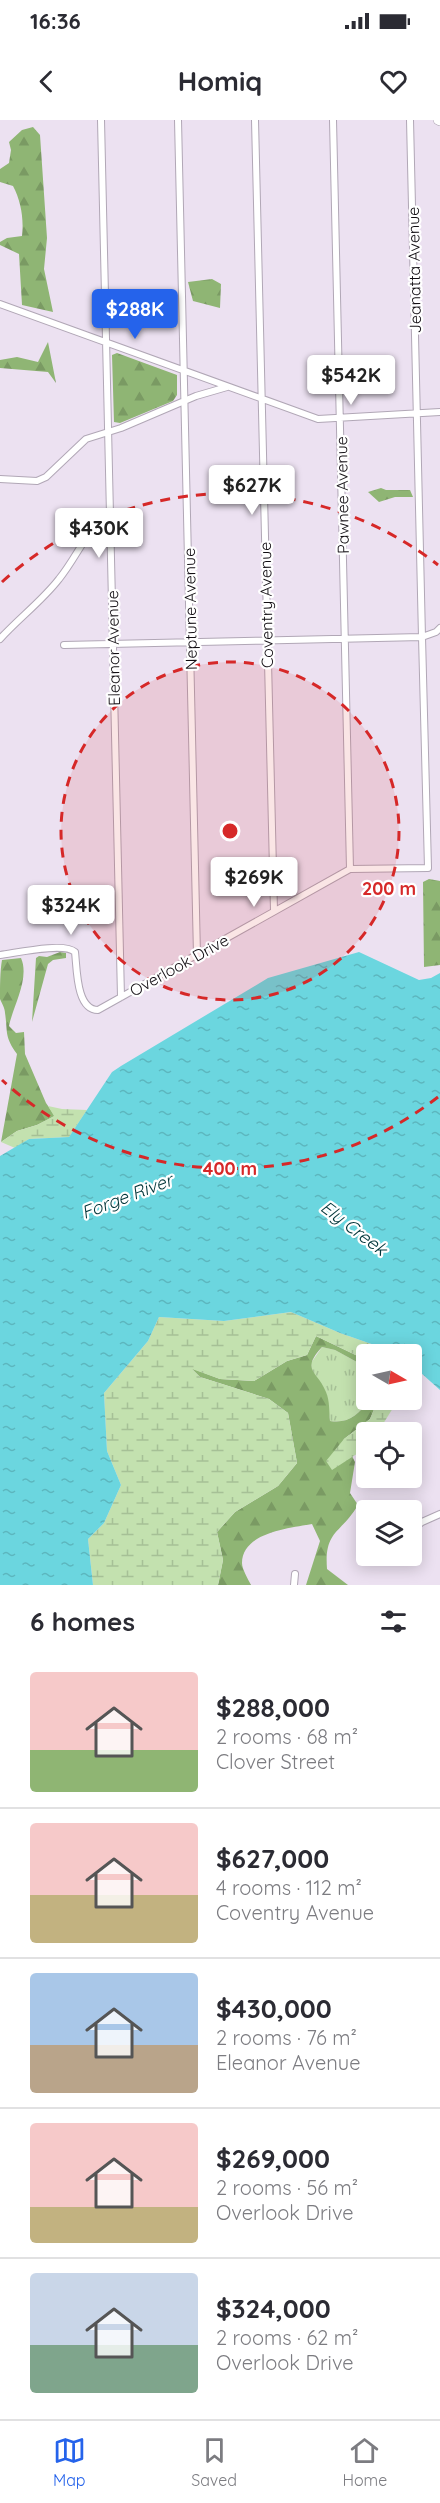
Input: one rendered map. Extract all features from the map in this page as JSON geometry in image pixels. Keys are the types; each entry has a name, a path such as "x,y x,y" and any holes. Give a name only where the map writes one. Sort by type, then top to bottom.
{"street":[{"name":"Eleanor Avenue","path":"100,120 121,997"},
{"name":"Neptune Avenue","path":"178,120 197,955"},
{"name":"Coventry Avenue","path":"255,120 274,911"},
{"name":"Pawnee Avenue","path":"333,120 350,869"},
{"name":"Jeanatta Avenue","path":"410,120 422,637"},
{"path":"0,304 318,419 440,412"},
{"path":"0,479 37,481 46,477 86,438 121,428 209,391 227,387"},
{"path":"0,639 18,618 51,590 66,571 94,525 110,511"},
{"path":"64,645 422,637 440,628"},
{"name":"Overlook Drive","path":"0,955 60,947 71,948 75,952 81,996 92,1010 98,1010 350,869 428,868 422,637"},
{"path":"422,1522 440,1514"},
{"path":"294,1585 295,1574"}],"green space":[{"path":"33,127 40,135 47,238 44,269 53,312 22,305 19,254 0,245 0,242 7,238 22,236 23,223 16,192 13,186 0,182 0,169 9,163 11,150 9,142 22,130"},
{"path":"212,279 221,284 220,308 193,301 188,282"},
{"path":"48,342 56,383 48,372 0,368 0,360 17,357 38,362"},
{"path":"117,353 177,375 177,395 173,401 120,423 114,422 112,355"},
{"path":"381,488 410,490 413,497 395,497 379,502 368,492"},
{"path":"429,879 440,881 440,965 424,967 423,882"},
{"path":"60,952 66,953 66,958 53,960 48,964 32,1022 36,958"},
{"path":"21,958 22,983 9,1026 16,1033 24,1032 25,1054 46,1103 55,1116 17,1131 1,1142 17,1054 8,1038 4,1009 0,999 1,964 2,960"},
{"path":"48,1106 87,1110 69,1137 29,1139 15,1148 1,1142 17,1131 37,1125 54,1116"},
{"path":"291,1312 371,1344 356,1344 356,1355 316,1336 307,1355 287,1361 254,1381 220,1379 192,1369 200,1377 269,1399 288,1413 297,1463 278,1486 235,1512 217,1532 223,1560 218,1585 93,1585 88,1539 104,1523 121,1485 107,1451 104,1393 148,1341 159,1317 224,1321"},
{"path":"316,1336 356,1355 356,1362 335,1350 322,1347 312,1361 313,1371 323,1385 327,1396 330,1421 343,1421 361,1410 374,1410 366,1422 356,1422 356,1430 344,1439 332,1469 352,1456 355,1462 350,1493 356,1502 356,1508 331,1539 327,1556 327,1569 348,1585 306,1585 320,1541 312,1524 269,1533 250,1544 244,1553 242,1563 251,1585 218,1585 223,1560 217,1532 235,1512 278,1486 297,1463 288,1413 269,1399 200,1377 191,1368 220,1379 254,1381 287,1361 307,1355"},
{"path":"322,1347 335,1350 356,1362 356,1410 361,1410 357,1414 343,1421 330,1421 326,1393 312,1372 311,1363"},
{"path":"374,1410 392,1410 384,1422 366,1422"},
{"path":"356,1430 356,1454 332,1470 326,1461 344,1439"}],"water":[{"path":"359,952 419,980 431,978 440,973 440,1390 422,1374 422,1344 371,1344 291,1312 224,1321 159,1317 148,1341 104,1393 107,1451 121,1485 104,1523 88,1539 93,1585 0,1585 0,1156 29,1139 69,1137 112,1072 268,978"}],"water label":[{"name":"Forge River","path":"127,1196"},
{"name":"Ely Creek","path":"354,1228"}]}
